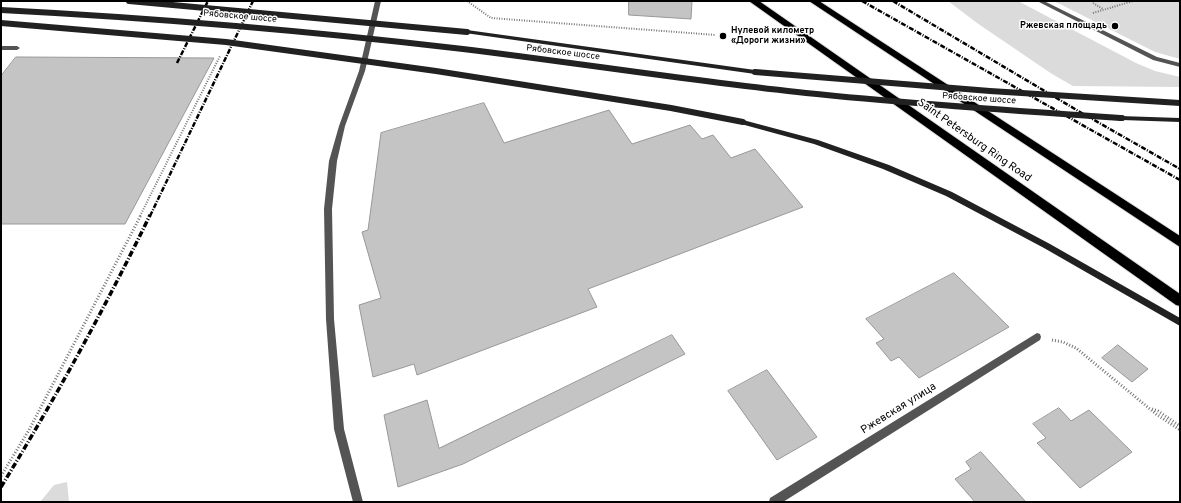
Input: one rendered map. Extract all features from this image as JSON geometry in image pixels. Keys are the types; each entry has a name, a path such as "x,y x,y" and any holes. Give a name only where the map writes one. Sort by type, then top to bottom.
{"highway":[{"name":"Saint Petersburg Ring Road","path":"753,1 1180,300"},
{"path":"813,1 1180,242"}],"main road":[{"name":"Рябовское шоссе","path":"129,1 467,32 755,72 990,91 1180,103"},
{"name":"Рябовское шоссе","path":"1,10 117,15 290,30 465,50 760,88 978,109 1180,120"},
{"path":"1,23 226,42 444,72 671,108 743,122 816,142 886,167 949,194 1047,246 1180,322"}],"street":[{"path":"358,502 339,429 330,320 328,209 333,161 342,126 362,71 378,1"},
{"path":"1040,1 1155,59 1180,65"},
{"path":"1,48 18,48"},
{"name":"Ржевская улица","path":"774,502 1037,337"}],"path":[{"path":"467,1 490,18 716,35"},
{"path":"1090,14 1133,1"},
{"path":"1093,3 1104,10"},
{"path":"1,476 33,423 166,166 223,49"},
{"path":"1037,337 1063,342 1076,348 1149,408 1180,430"},
{"path":"1149,408 1158,411 1180,426"}],"shaded area":[{"path":"948,1 1018,1 1136,63 1155,71 1180,77 1180,87 1073,86 1052,74 977,23"},
{"path":"1054,1 1180,1 1180,59 1155,52"},
{"path":"67,482 69,502 40,502 54,485"}],"building":[{"path":"629,1 692,1 691,19 629,15"},
{"path":"16,57 214,58 125,224 1,224 1,76"},
{"path":"484,103 504,143 609,110 632,144 690,125 702,139 713,135 731,158 755,149 803,207 588,289 597,307 417,375 414,364 373,377 359,305 381,298 362,232 368,230 381,133"},
{"path":"954,273 1009,327 919,378 899,357 891,361 876,343 884,339 866,319"},
{"path":"672,335 685,354 463,464 398,487 384,415 427,400 439,448"},
{"path":"1118,345 1148,369 1132,382 1102,358"},
{"path":"767,370 817,437 777,460 728,391"},
{"path":"1059,408 1071,421 1089,410 1132,452 1080,488 1037,443 1046,438 1033,424"},
{"path":"981,452 1026,502 975,502 955,479 971,469 966,462"}],"railway":[{"path":"177,63 208,1"},
{"path":"150,216 253,1"},
{"path":"862,1 1180,180"},
{"path":"893,1 1080,112 1180,169"},
{"path":"1,487 79,353 150,215"}],"place":[{"name":"Ржевская площадь","path":"1115,26"},
{"name":"Нулевой километр «Дороги жизни»","path":"723,36"}]}
